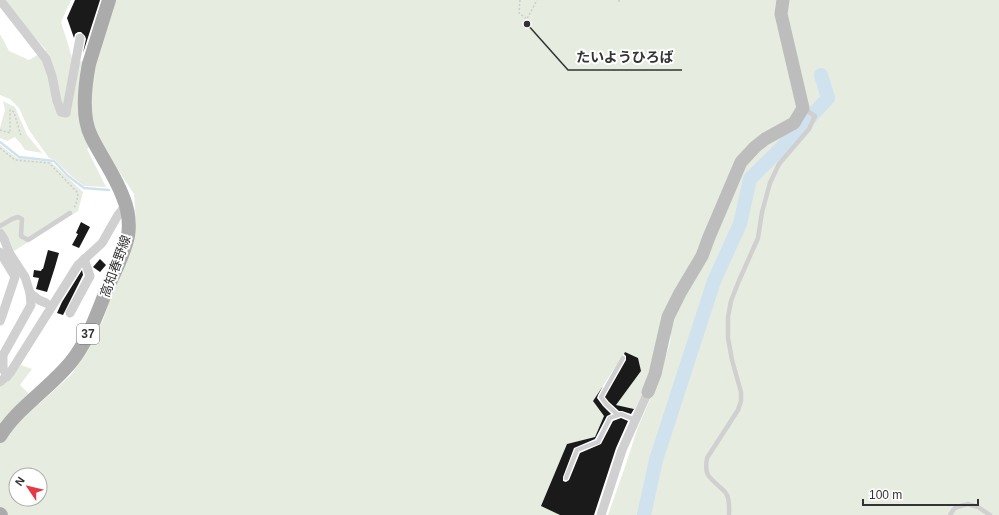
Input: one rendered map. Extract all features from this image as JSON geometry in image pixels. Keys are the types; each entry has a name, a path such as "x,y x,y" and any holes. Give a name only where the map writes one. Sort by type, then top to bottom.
{"main road":[{"name":"高知春野線","path":"0,436 14,417 59,375 80,349 114,274 128,237 129,220 126,206 112,173 90,136 85,106 89,64 109,0"}],"street":[{"path":"0,0 46,59 61,112 66,113 80,38"},
{"path":"601,515 622,450 655,374 668,316 702,256 741,162 755,146 794,123 803,108 782,14 783,0"},
{"path":"4,379 10,373 78,265 102,243 118,215 126,206"},
{"path":"0,233 10,254 25,277 30,293 31,305 3,355 4,379"},
{"path":"0,255 15,277 0,321"},
{"path":"70,313 90,276 84,260"},
{"path":"30,293 46,303"}],"lane":[{"path":"729,515 729,502 727,494 709,477 706,473 705,467 707,458 738,410 742,401 728,338 728,317 731,302 758,238 762,212 769,188 779,164 810,128 815,116 803,108"},
{"path":"0,226 18,216 22,219 21,236 28,240 70,213"},
{"path":"618,415 600,397 623,358"},
{"path":"566,478 577,450 598,442 610,418 621,414 635,420"},
{"path":"950,515 957,507 968,504 978,507 990,515"}],"path":[{"path":"520,0 519,13 527,19 537,0"},
{"path":"0,130 10,133 10,110 14,112 21,136"},
{"path":"0,148 15,160 49,163 78,192 76,202 70,213"}],"shaded area":[{"path":"5,0 71,0 61,22 74,64 88,59 110,0 999,0 999,515 608,515 638,427 656,386 670,343 672,321 652,375 635,409 616,405 641,371 638,358 625,352 593,401 604,416 595,437 567,444 541,506 560,515 0,515 0,385 21,365 32,369 20,385 39,404 71,375 87,352 103,320 114,288 127,261 136,223 134,194 98,140 87,149 106,187 84,186 55,160 49,158 29,130 19,108 10,99 0,95 0,34 9,51 29,60 46,50 21,22"},
{"path":"3,101 15,107 27,135 42,153 25,150 15,137 7,141 0,138 0,128 5,110"},
{"path":"0,145 17,158 51,162 83,192 78,211 14,251 9,239 0,227"}],"building":[{"path":"75,0 100,0 83,53 86,39 85,36 81,32 78,32 75,34 74,38 67,18"},
{"path":"81,222 90,227 79,248 72,245 78,234 76,233"},
{"path":"48,250 59,253 47,292 36,289 39,278 33,277 34,270 41,271 43,269"},
{"path":"100,259 106,265 100,272 93,267"},
{"path":"82,270 83,275 63,315 57,313 62,302"},
{"path":"625,352 638,358 641,371 616,405 634,409 631,414 619,411 605,397 626,360 626,356 624,354"},
{"path":"603,386 597,398 611,414 607,416 595,439 574,448 563,477 563,481 566,482 569,480 580,453 601,444 613,421 621,418 628,421 616,448 594,515 560,515 541,506 567,444 595,437 604,416 593,401"}],"waterway":[{"path":"644,515 656,460 714,281 740,224 750,179 828,98 821,75"},
{"path":"0,142 19,157 54,161 68,176 84,188 109,190"}],"place":[{"name":"たいようひろば","path":"527,24"}]}
